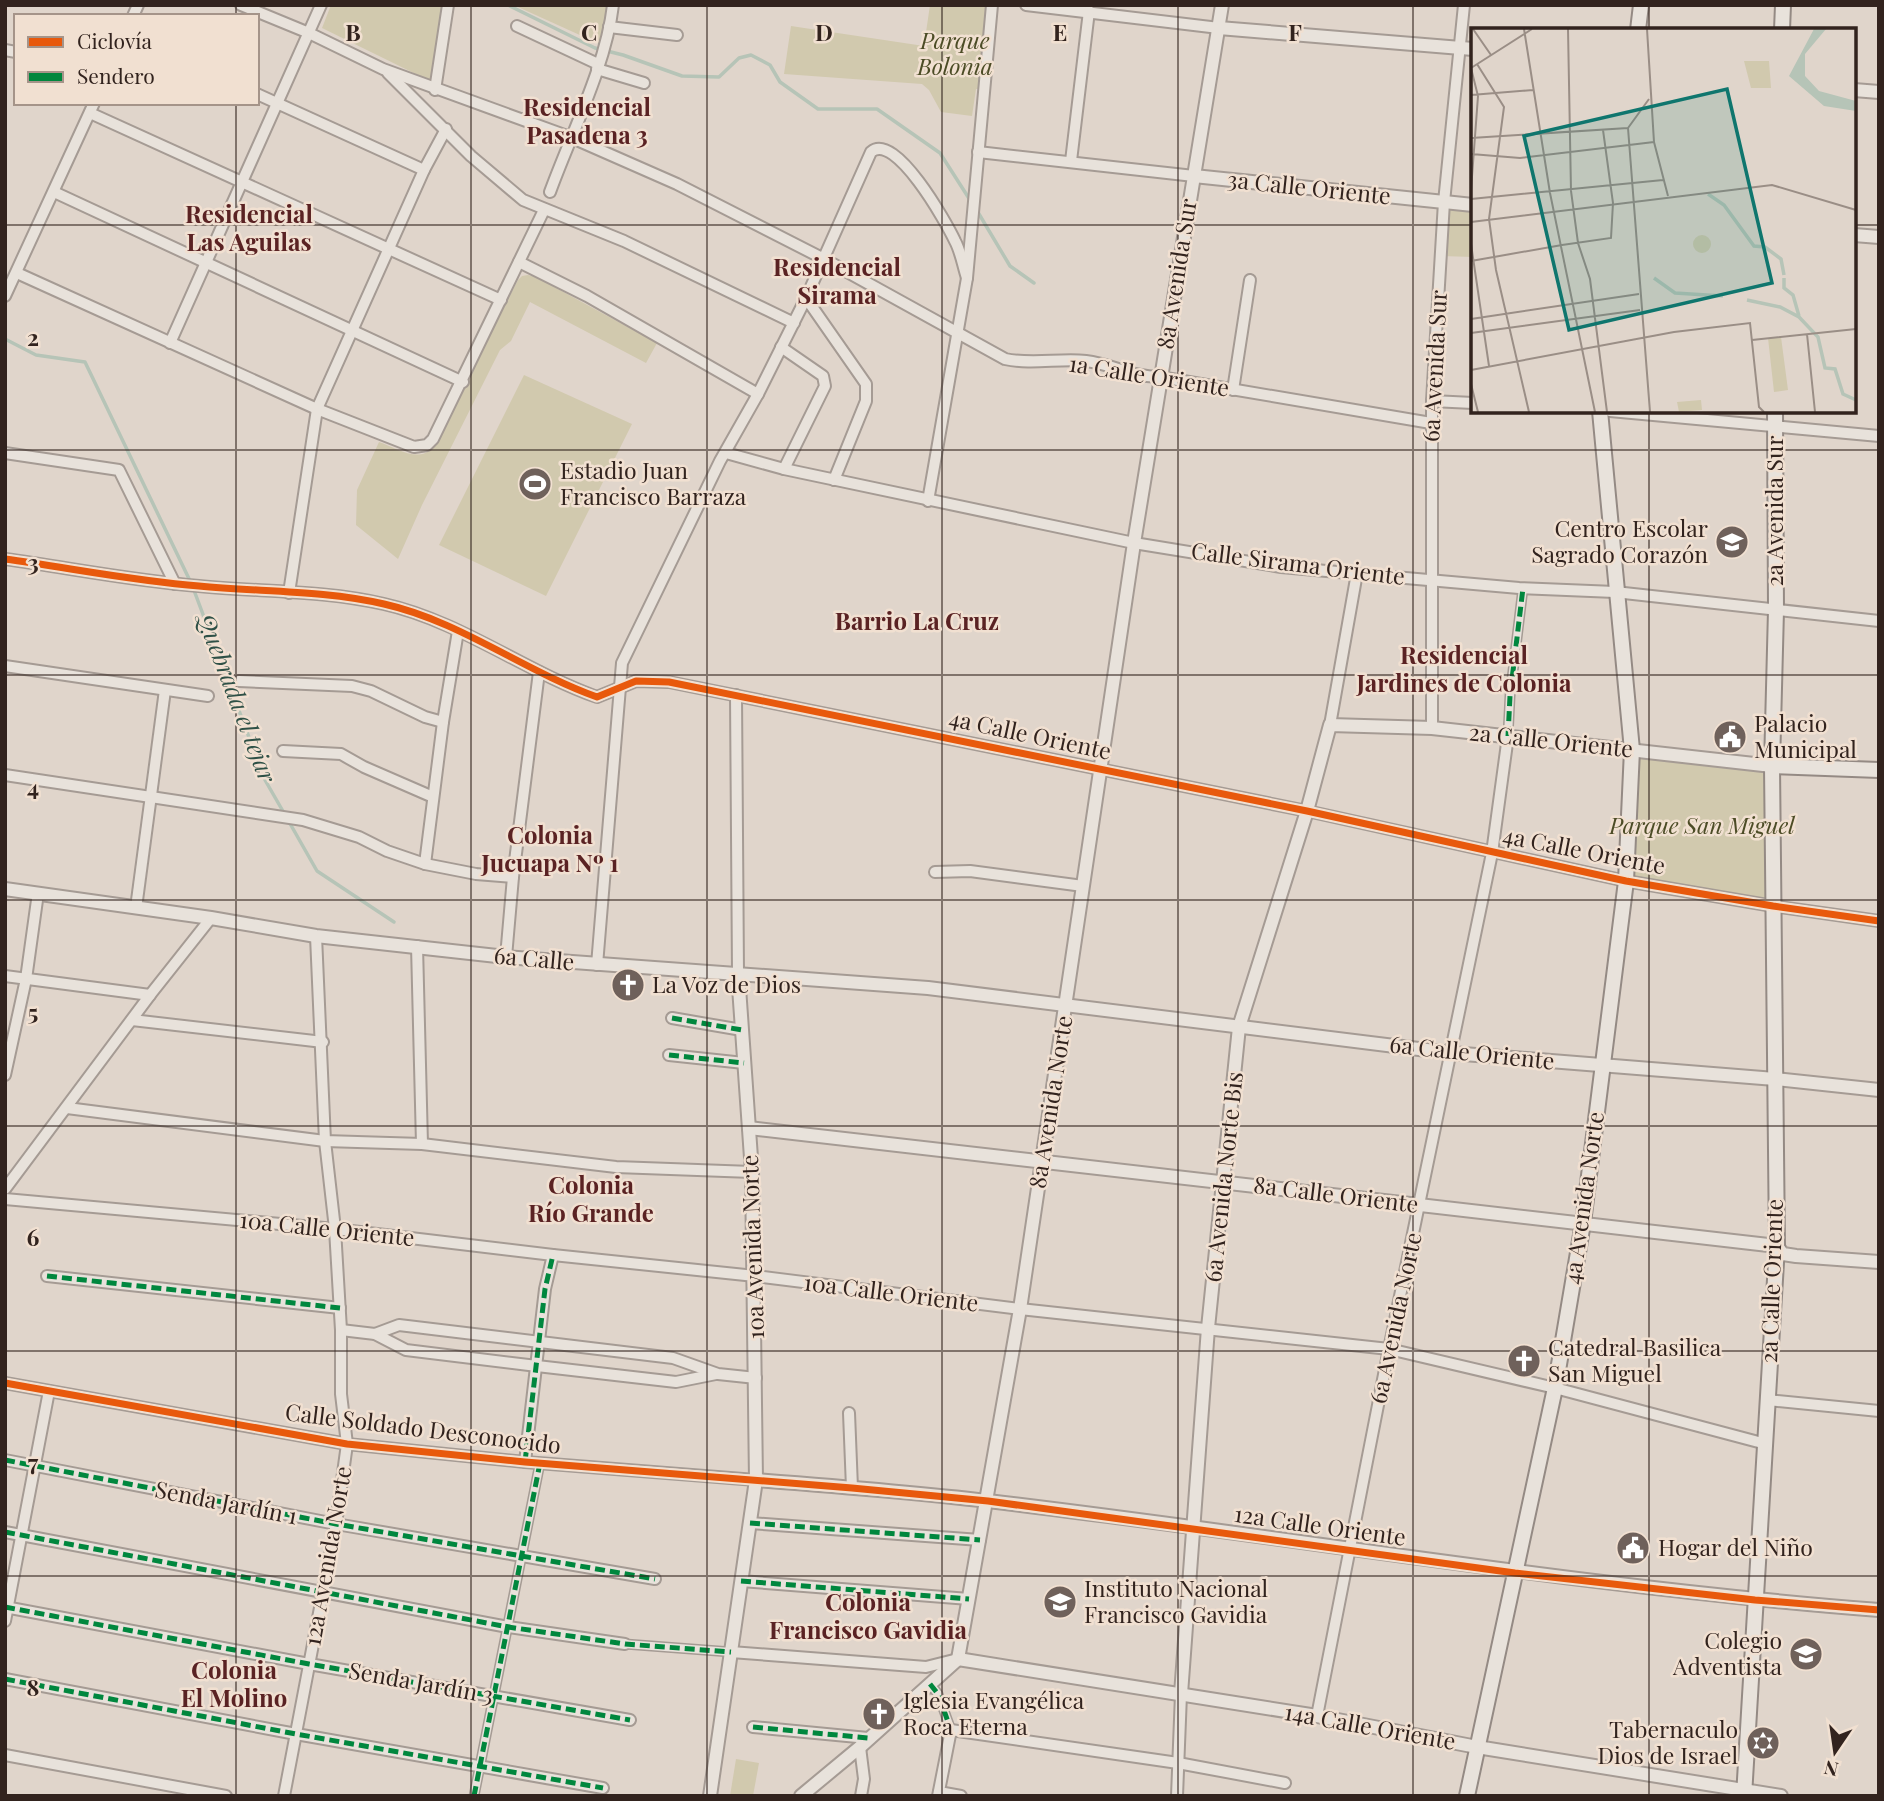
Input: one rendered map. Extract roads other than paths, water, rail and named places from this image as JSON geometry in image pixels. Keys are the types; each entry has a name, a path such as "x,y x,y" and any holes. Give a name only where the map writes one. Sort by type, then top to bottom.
{"main road":[{"path":"1638,28 1641,5"},
{"path":"1782,28 1783,5"},
{"name":"4a Avenida Norte","path":"1467,1796 1555,1388 1583,1223 1626,881 1632,750 1600,413"},
{"name":"2a Avenida Sur","path":"1775,419 1776,610"},
{"name":"2a Calle Oriente","path":"1744,1793 1777,1246 1772,766 1776,610"},
{"name":"2a Calle Oriente","path":"1772,766 1879,770"}],"street":[{"path":"241,5 309,33 383,69 471,156 523,200 624,241 794,323"},
{"path":"170,343 321,5"},
{"path":"435,90 448,5"},
{"path":"550,192 598,64 613,5"},
{"path":"928,500 967,278 992,5"},
{"path":"1026,5 1219,28 1466,49"},
{"name":"8a Avenida Sur","path":"1134,543 1222,5"},
{"name":"6a Avenida Sur","path":"1432,728 1431,423 1444,202 1466,49 1464,5"},
{"path":"1071,161 1089,11"},
{"path":"517,26 644,83"},
{"path":"609,27 677,35"},
{"name":"1a Calle Oriente","path":"383,69 570,137 677,184 824,259 1009,360 1088,361 1140,377 1160,377 1431,423"},
{"path":"1856,90 1879,93"},
{"path":"259,95 424,170"},
{"path":"5,296 18,273 92,108 242,182 501,300"},
{"path":"289,593 317,409 424,170 446,129"},
{"path":"597,965 622,663 794,323 871,152 880,147 906,165 939,210 956,243 967,278"},
{"name":"3a Calle Oriente","path":"978,152 1471,205"},
{"path":"54,192 463,382"},
{"path":"18,273 317,409 414,447 428,445 433,439 463,382 544,210"},
{"path":"1856,235 1879,237"},
{"path":"519,262 587,296 758,394"},
{"path":"1233,390 1250,280"},
{"path":"806,298 866,384 866,401 834,480"},
{"path":"781,347 825,380 825,386 784,469"},
{"path":"1432,401 1471,403"},
{"path":"1651,413 1775,419 1879,436"},
{"path":"5,453 119,470 175,584"},
{"name":"Calle Sirama Oriente","path":"726,453 784,469 1134,543 1281,567 1523,588 1615,592 1879,621"},
{"name":"8a Avenida Norte","path":"958,1659 1020,1309 1134,543"},
{"name":"4a Calle Oriente","path":"5,559 175,584 321,595 384,604 435,620 559,683 597,697 636,681 669,682 1307,811 1626,881 1773,906 1879,920"},
{"name":"6a Avenida Norte Bis","path":"1177,1796 1181,1694 1208,1328 1239,1027 1307,811 1330,725 1357,573"},
{"name":"6a Avenida Norte","path":"1317,1716 1389,1349 1492,853 1508,736 1523,588"},
{"path":"425,864 458,631"},
{"path":"5,666 164,691 208,695"},
{"path":"506,957 513,877 539,671"},
{"path":"239,681 352,686 371,691 425,717 443,722"},
{"path":"136,908 164,691"},
{"name":"10a Avenida Norte","path":"710,1796 756,1480 752,1172 737,974 736,695"},
{"name":"2a Calle Oriente","path":"1330,725 1432,728 1772,766"},
{"path":"283,751 341,754 433,797"},
{"path":"5,775 292,818 359,837 387,851 425,864 476,874 513,877"},
{"path":"935,872 970,871 1083,886"},
{"name":"6a Calle","path":"5,889 211,918 316,936 506,957 928,988 1066,1006"},
{"path":"5,1075 26,979 38,893"},
{"path":"5,1189 211,918"},
{"name":"12a Avenida Norte","path":"284,1796 335,1524 347,1444 341,1394 341,1330 335,1228 325,1141 323,1042 316,936"},
{"path":"417,946 422,1144"},
{"path":"5,976 150,995"},
{"name":"6a Calle Oriente","path":"1066,1006 1451,1053 1879,1090"},
{"path":"672,1018 742,1030"},
{"path":"132,1020 323,1042"},
{"path":"670,1055 744,1063"},
{"path":"67,1108 325,1141 422,1144 616,1167 752,1172"},
{"name":"8a Calle Oriente","path":"749,1128 1777,1246 1783,1254 1879,1262"},
{"name":"10a Calle Oriente","path":"5,1199 335,1228 1020,1309 1389,1349 1555,1388 1766,1444"},
{"path":"525,1462 545,1289 552,1255"},
{"path":"47,1276 340,1308"},
{"path":"375,1334 399,1325 673,1358 718,1374 756,1378"},
{"path":"341,1330 375,1334 406,1350 537,1366 676,1382 718,1374"},
{"name":"Calle Soldado Desconocido","path":"5,1383 347,1444 525,1462 756,1480"},
{"path":"5,1621 49,1391"},
{"path":"1767,1400 1879,1410"},
{"path":"849,1413 852,1488"},
{"name":"Senda Jardín 1","path":"5,1460 335,1524 655,1578"},
{"path":"474,1796 540,1463"},
{"name":"12a Calle Oriente","path":"756,1480 988,1501 1515,1573 1755,1600 1879,1610"},
{"path":"750,1523 981,1540"},
{"path":"5,1532 508,1627 625,1644 731,1652"},
{"path":"741,1581 969,1599"},
{"name":"Senda Jardín 3","path":"6,1608 630,1720"},
{"name":"14a Calle Oriente","path":"731,1652 926,1667 958,1659 1317,1716 1477,1747 1744,1793 1781,1796"},
{"path":"801,1796 958,1659"},
{"path":"5,1679 603,1788"},
{"path":"930,1684 938,1694 951,1730 939,1794 961,1796"},
{"path":"753,1727 864,1743"},
{"path":"951,1730 1178,1763 1285,1783"},
{"path":"861,1796 864,1743"},
{"path":"5,1755 226,1796"}],"waterway":[{"path":"508,5 595,48 682,76 719,77 739,58 751,55 770,65 780,82 818,109 877,109 940,153 970,200"},
{"path":"976,209 1010,266 1034,283"},
{"name":"Quebrada el tejar","path":"5,339 36,355 85,362 192,585 265,780 284,813"},
{"name":"Quebrada el tejar","path":"288,820 317,871 394,922"}],"place":[{"name":"Estadio Juan Francisco Barraza","path":"535,484"},
{"name":"Centro Escolar Sagrado Corazón","path":"1732,542"},
{"name":"Palacio Municipal","path":"1730,737"},
{"name":"La Voz de Dios","path":"628,985"},
{"name":"Catedral Basilica San Miguel","path":"1524,1361"},
{"name":"Hogar del Niño","path":"1633,1548"},
{"name":"Instituto Nacional Francisco Gavidia","path":"1060,1602"},
{"name":"Colegio Adventista","path":"1806,1654"},
{"name":"Iglesia Evangélica Roca Eterna","path":"879,1714"},
{"name":"Tabernaculo Dios de Israel","path":"1763,1743"}],"district":[{"name":"Residencial Pasadena 3","path":"587,122"},
{"name":"Residencial Las Aguilas","path":"249,229"},
{"name":"Residencial Sirama","path":"837,282"},
{"name":"Barrio La Cruz","path":"917,622"},
{"name":"Residencial Jardines de Colonia","path":"1464,670"},
{"name":"Colonia Jucuapa Nº 1","path":"550,850"},
{"name":"Colonia Río Grande","path":"591,1200"},
{"name":"Colonia Francisco Gavidia","path":"868,1617"},
{"name":"Colonia El Molino","path":"234,1685"}],"park label":[{"name":"Parque Bolonia","path":"955,54"},
{"name":"Parque San Miguel","path":"1702,826"}]}
